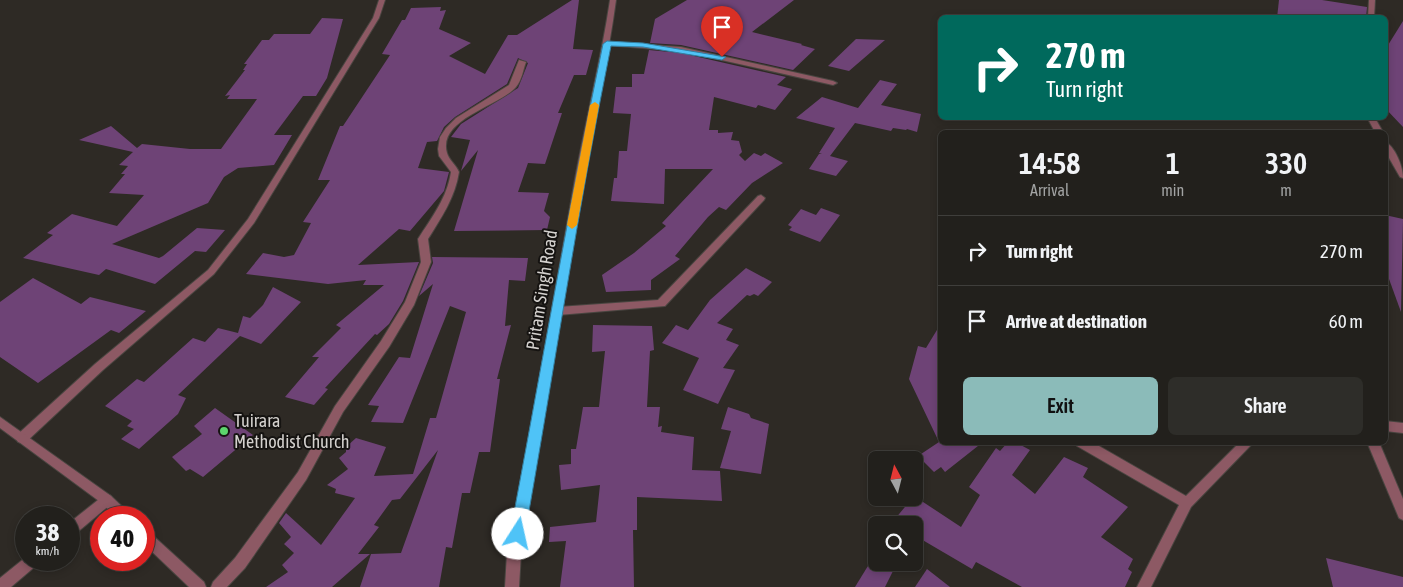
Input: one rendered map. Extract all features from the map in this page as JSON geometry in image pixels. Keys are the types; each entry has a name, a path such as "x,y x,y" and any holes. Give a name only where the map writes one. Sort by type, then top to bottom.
{"street":[{"path":"22,438 99,367 211,272 251,221 376,18 382,0"},
{"name":"Pritam Singh Road","path":"512,587 514,553 558,312 580,177 607,44 613,0"},
{"path":"1371,15 1372,0"},
{"path":"607,44 681,49 833,84"},
{"path":"218,587 240,563 302,476 339,408 385,344 410,302 426,262 424,239 442,210 455,172 444,157 442,148 448,132 462,117 506,92 514,84 522,62"},
{"path":"1388,149 1403,175"},
{"path":"558,312 660,303 761,198"},
{"path":"0,422 113,506"},
{"path":"1388,426 1403,428"},
{"path":"1086,445 1187,503"},
{"path":"1144,587 1187,503 1245,445"},
{"path":"1373,445 1403,514"},
{"path":"80,522 107,500"},
{"path":"155,546 199,587"},
{"path":"0,587 20,571"}],"building":[{"path":"572,0 579,0 573,49 593,50 586,75 574,75 558,113 562,113 545,164 528,163 518,192 549,193 544,211 550,217 547,230 454,231 478,150 461,171 470,140 451,137 461,124 518,88 528,63 518,58 507,84 455,117 444,127 437,141 427,142 418,168 449,172 444,191 410,231 399,229 358,265 419,262 403,301 389,324 377,335 375,334 325,388 328,389 314,405 285,397 319,357 312,357 341,328 336,325 384,285 363,285 366,280 328,284 246,274 263,253 284,257 294,255 311,223 303,222 330,180 318,180 340,126 343,126 390,55 382,54 402,20 405,20 411,8 441,7 440,11 446,10 439,29 471,43 449,56 485,74 508,35 517,35"},
{"path":"687,0 794,0 752,32 815,49 793,70 681,45 650,43 655,19"},
{"path":"1279,0 1322,0 1367,7 1366,15 1277,15"},
{"path":"322,18 343,19 327,78 316,96 303,96 274,135 292,135 274,165 238,168 224,177 208,203 112,244 159,258 197,228 225,230 206,252 195,251 155,284 106,269 99,275 23,258 53,235 47,233 72,214 117,226 144,195 109,193 125,174 121,174 128,166 119,165 133,152 79,140 111,126 137,148 142,144 190,149 221,149 257,99 227,99 230,95 225,96 245,70 243,70 247,64 244,64 262,40 269,40 274,34 310,34"},
{"path":"1403,21 1403,127 1388,111 1388,45"},
{"path":"856,39 885,40 849,71 828,66"},
{"path":"649,50 681,53 786,77 777,85 792,89 775,110 758,105 756,108 714,97 709,130 718,130 718,133 733,132 731,140 739,141 742,152 739,155 745,161 754,153 761,156 765,153 783,163 752,183 726,210 719,207 708,217 675,256 680,259 651,280 651,290 606,292 602,275 634,253 666,226 662,223 713,169 665,169 664,204 611,201 614,178 617,178 619,151 627,151 631,114 613,113 616,87 632,87 632,74 644,74"},
{"path":"880,80 897,84 881,105 921,114 917,132 893,128 891,131 855,123 830,156 848,161 836,176 809,169 819,154 822,154 819,153 835,128 796,118 822,97 858,108"},
{"path":"821,208 840,215 820,242 789,230 792,227 788,225 801,209 816,215"},
{"path":"1388,216 1403,219 1401,312 1388,276"},
{"path":"432,257 528,258 525,281 509,280 505,326 511,325 497,379 500,379 490,452 479,452 470,493 462,493 452,548 446,547 439,587 360,587 371,554 401,553 438,450 400,499 392,500 374,525 379,527 358,554 370,554 332,587 266,587 288,572 282,565 294,553 284,544 291,537 279,523 286,513 321,545 355,498 335,493 336,489 327,485 348,469 339,458 346,452 346,447 356,438 386,447 374,476 413,474 430,418 436,418 466,312 450,306 403,423 371,422 379,406 368,405 399,357 410,358 433,284 419,296 433,263"},
{"path":"746,268 772,282 758,296 754,294 747,295 717,323 733,329 726,340 739,345 723,368 735,370 718,404 683,390 699,358 662,343 676,325 688,330 710,300"},
{"path":"33,278 81,304 90,297 146,311 119,333 111,330 38,383 0,357 0,302"},
{"path":"273,287 301,302 261,344 240,336 178,395 186,398 178,414 139,449 121,439 134,429 127,426 132,421 105,406 137,379 144,382 193,338 205,342 218,328 238,333 243,316 250,318 263,305"},
{"path":"593,325 652,326 654,350 650,351 647,407 660,407 658,427 662,426 661,432 694,437 692,470 720,471 722,501 637,497 637,530 633,530 634,587 560,587 566,541 549,542 550,527 596,522 600,485 561,490 559,465 571,464 571,449 576,449 583,407 599,407 605,351 592,352"},
{"path":"938,328 938,440 909,379 918,346 926,348"},
{"path":"728,407 749,414 751,418 769,424 761,474 720,468 731,431 721,429"},
{"path":"215,408 253,435 203,477 190,469 186,471 172,457 202,434 194,426"},
{"path":"938,443 938,445 979,445 945,472 941,467 934,472 923,461 923,453"},
{"path":"1005,445 1021,445 1030,450 1012,475 1035,494 1064,457 1088,468 1083,477 1128,507 1101,537 1133,559 1128,569 1132,572 1125,587 1022,587 976,562 972,569 923,540 923,516 897,516 906,506 923,506 923,502 961,527 980,495 969,487 996,448 1000,451"},
{"path":"1326,558 1403,577 1403,587 1333,587"},
{"path":"868,566 868,571 893,571 885,587 855,587"},
{"path":"927,569 950,587 915,587"}],"slow traffic":[{"path":"572,225 595,105"}],"place":[{"name":"Tuirara Methodist Church","path":"224,431"}],"route":[{"path":"518,534 580,177 607,44 681,49 722,57"}]}
